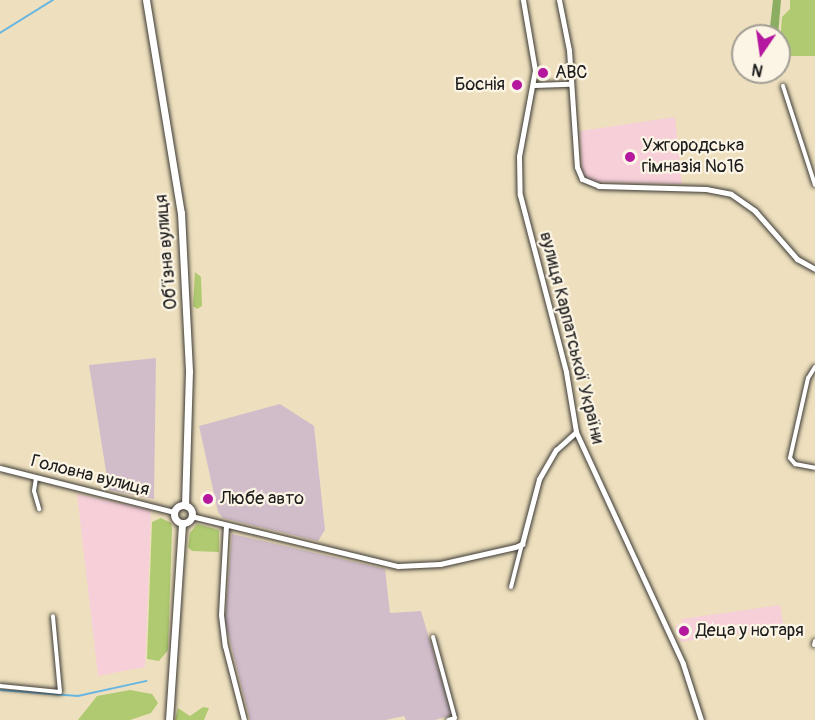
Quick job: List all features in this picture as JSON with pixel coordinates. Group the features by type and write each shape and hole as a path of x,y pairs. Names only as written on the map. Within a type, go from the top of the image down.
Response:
{"highway":[{"name":"Обʼїзна вулиця","path":"146,0 181,213 189,360 185,505"},
{"path":"169,720 182,523 174,512 185,505 191,516 182,523"}],"street":[{"name":"вулиця Карпатської України","path":"523,0 533,43 534,85 519,156 520,195 566,372 576,432 586,458 683,664 701,720"},
{"path":"559,0 569,50 569,84 577,167 586,182 731,194 756,211 797,259 815,269"},
{"path":"534,85 569,84"},
{"path":"783,86 815,185"},
{"path":"815,367 808,378 790,458 795,464 815,468"},
{"path":"511,587 539,479 556,450 576,432"},
{"name":"Головна вулиця","path":"0,468 174,512"},
{"path":"36,478 34,491 39,509"},
{"path":"191,516 411,567 522,544"},
{"path":"226,525 221,615 244,720"},
{"path":"0,686 60,692 53,616"},
{"path":"433,637 455,718 448,720"}],"shaded area":[{"name":"Ужгородська гімназія №16","path":"675,117 682,184 590,182 582,176 580,131"},
{"path":"156,358 154,499 109,490 89,365"},
{"path":"280,404 314,426 325,530 318,541 223,518 218,512 199,426"},
{"path":"77,494 151,510 145,667 98,676"},
{"path":"232,534 385,569 390,613 421,611 452,715 435,720 406,720 404,716 386,720 250,720 225,621"},
{"path":"780,605 784,628 681,642 675,626 682,623 681,619"}],"green space":[{"path":"773,0 781,0 779,24 770,24"},
{"path":"790,0 815,0 815,56 791,56 791,24 781,24 782,17 790,9"},
{"path":"195,272 201,277 202,306 197,309 193,306"},
{"path":"161,518 171,523 172,529 168,650 159,661 147,659 152,522"},
{"path":"197,524 219,530 219,552 192,551 188,547 190,533"},
{"path":"130,690 152,694 158,703 151,713 130,720 78,720 97,696"},
{"path":"203,707 209,708 204,720 175,720 178,708 190,716"}],"waterway":[{"path":"0,33 53,0"},
{"path":"0,690 78,696 146,681"}],"place":[{"name":"ABC","path":"543,73"},
{"name":"Боснія","path":"517,85"},
{"name":"Ужгородська гімназія №16","path":"630,157"},
{"name":"Любе авто","path":"208,499"},
{"name":"Деца у нотаря","path":"684,631"}]}
